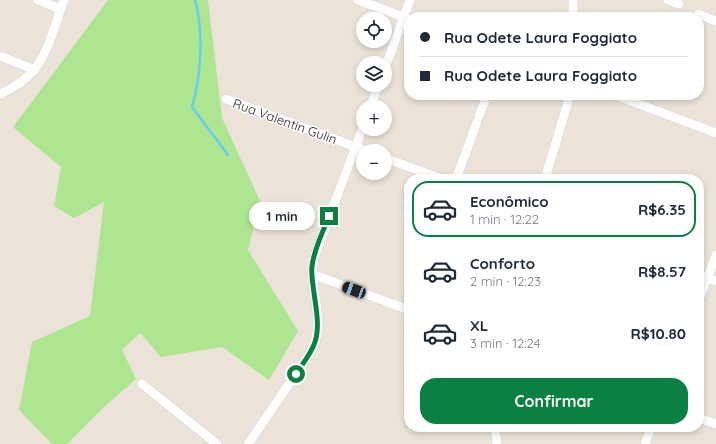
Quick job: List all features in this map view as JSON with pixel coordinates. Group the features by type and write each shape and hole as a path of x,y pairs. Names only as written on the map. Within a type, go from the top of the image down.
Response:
{"street":[{"path":"0,94 19,85 35,70 45,51 62,4 38,0"},
{"path":"358,0 404,17"},
{"path":"407,12 410,0"},
{"path":"573,0 573,12"},
{"path":"668,0 679,4"},
{"path":"704,16 716,21"},
{"path":"390,56 404,23"},
{"path":"0,56 35,70"},
{"name":"Rua Valentin Gulin","path":"226,99 356,147"},
{"path":"458,174 485,100"},
{"path":"546,174 568,100"},
{"path":"627,100 716,133"},
{"path":"248,444 310,353 316,341 317,328 312,274 314,258 356,147"},
{"path":"392,161 428,174"},
{"path":"707,278 716,255"},
{"path":"312,274 404,308"},
{"path":"142,384 217,444"},
{"path":"704,420 716,424"},
{"path":"496,432 497,444"},
{"path":"645,444 649,432"}],"green space":[{"path":"108,0 208,0 222,118 260,201 248,250 298,331 269,380 222,347 161,357 140,333 122,350 136,379 103,408 67,444 52,444 19,410 32,342 90,316 104,202 74,218 54,206 61,167 13,127"}],"waterway":[{"path":"195,0 200,26 200,54 198,82 192,107 228,155"}],"route":[{"path":"296,374 316,341 317,328 312,266 329,216"}]}
